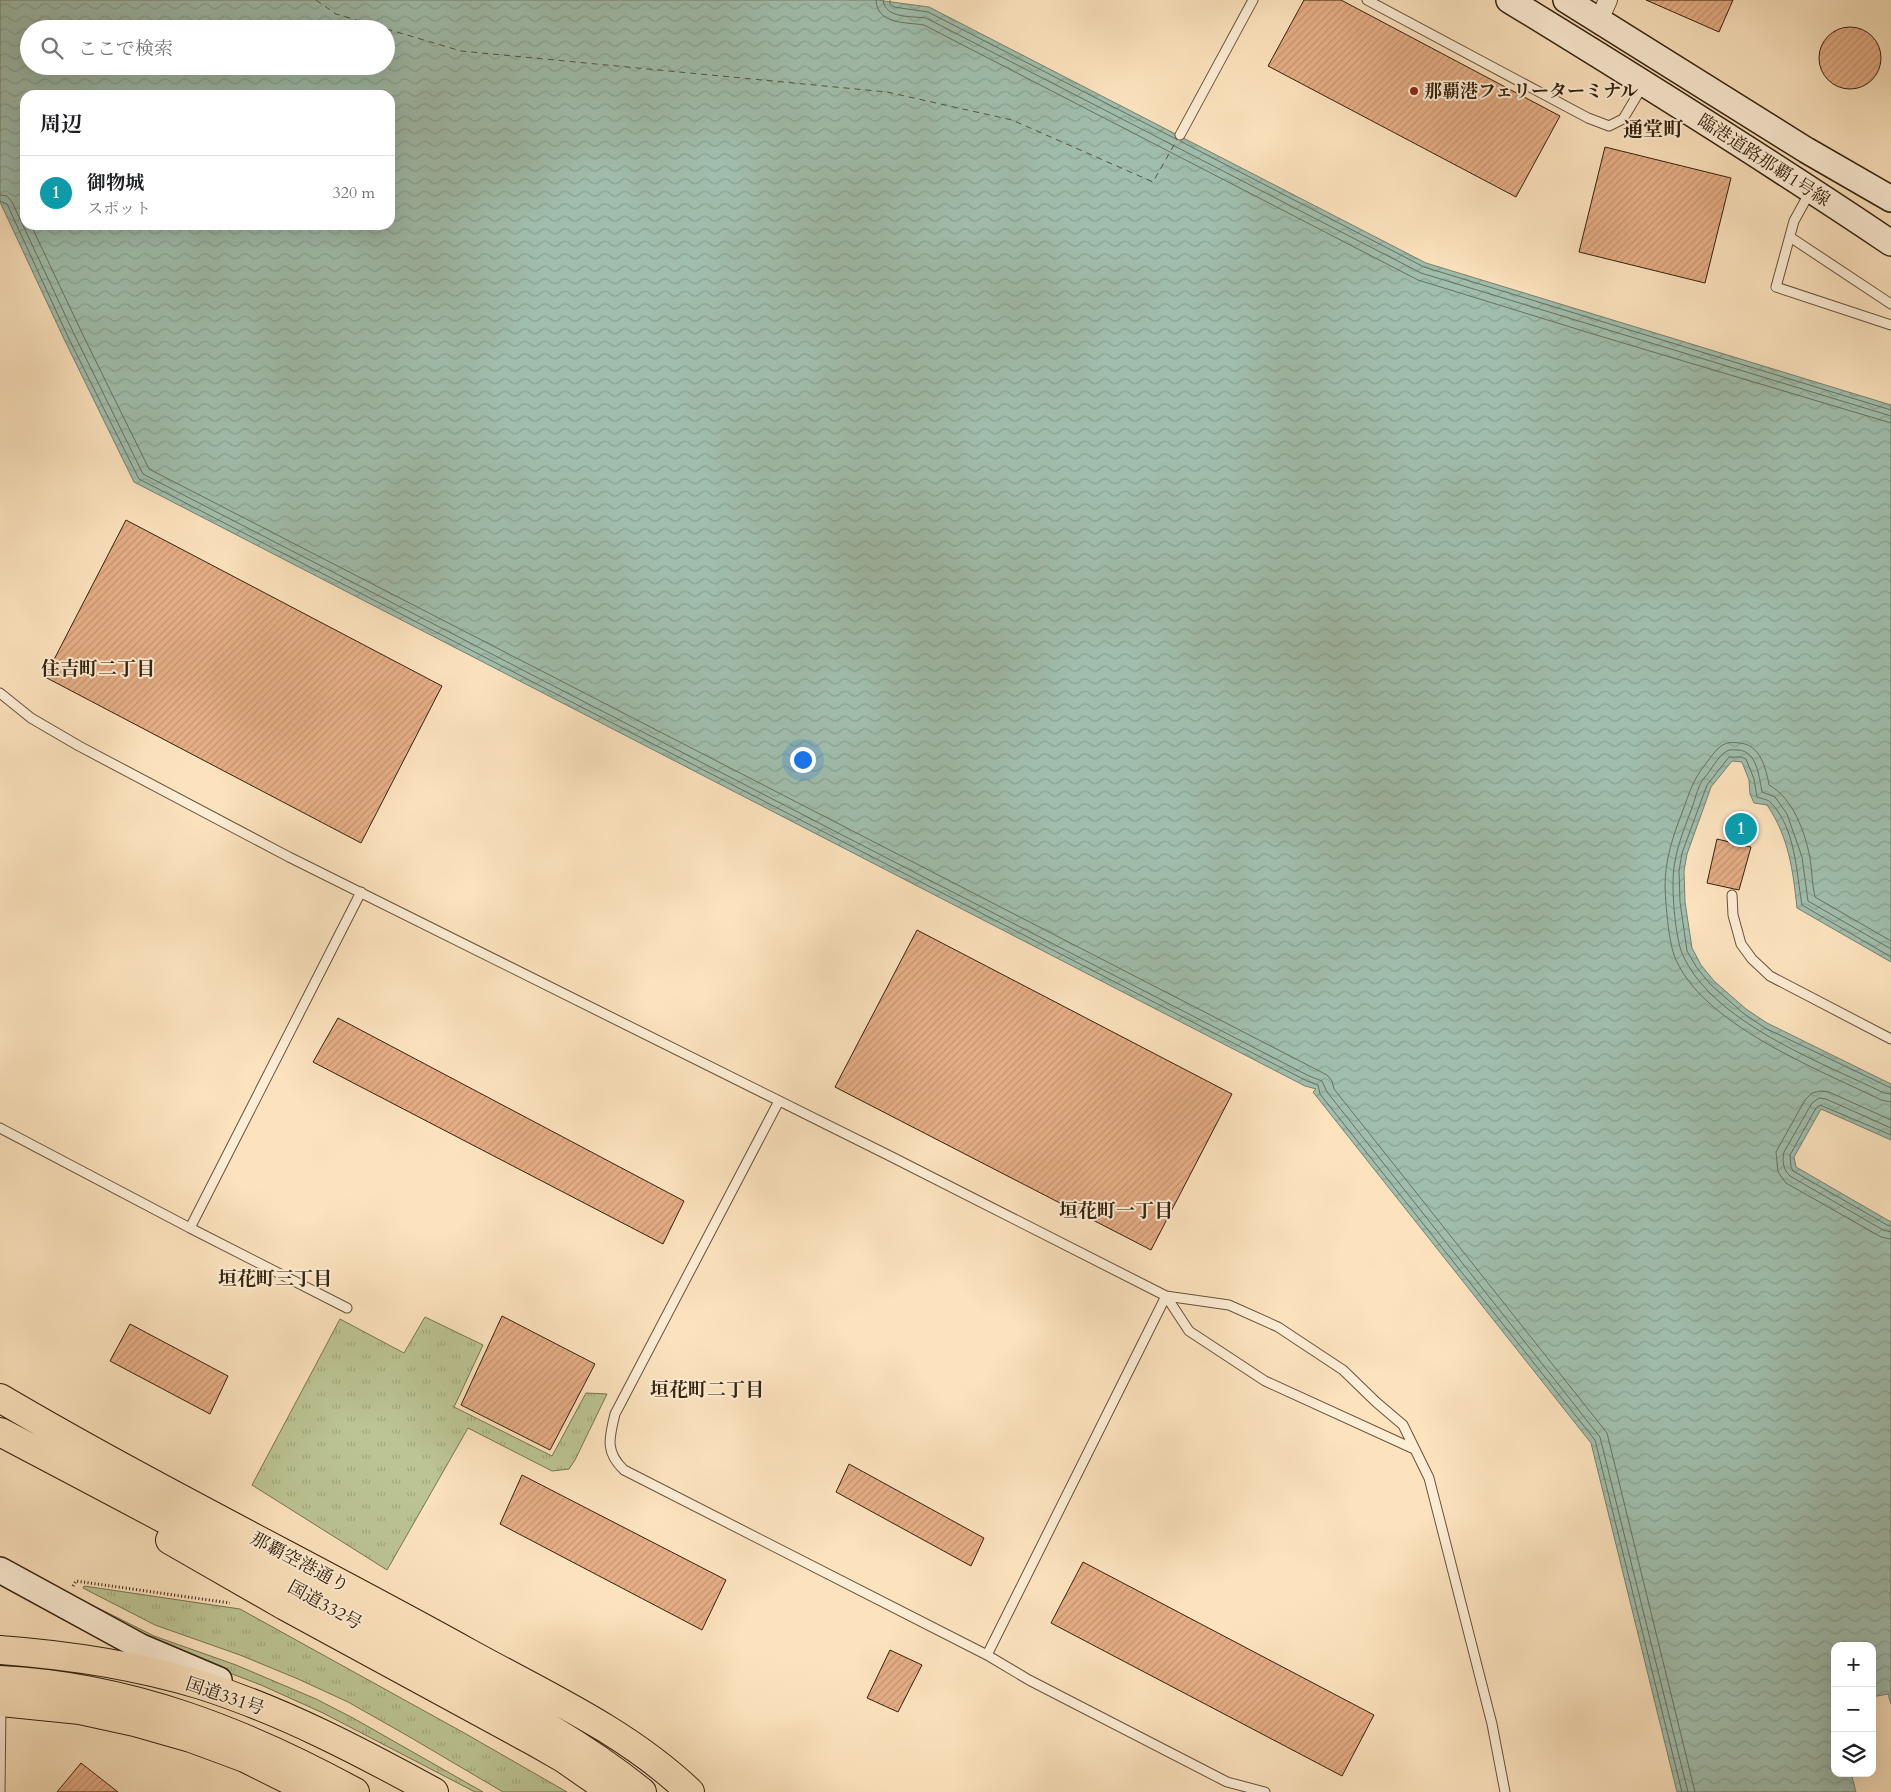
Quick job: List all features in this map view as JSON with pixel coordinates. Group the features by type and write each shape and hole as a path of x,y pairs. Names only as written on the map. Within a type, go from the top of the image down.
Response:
{"highway":[{"name":"那覇空港通り","path":"0,1398 54,1430 399,1614 600,1725"},
{"name":"国道332号","path":"0,1432 211,1542 492,1696 603,1761 642,1792"},
{"name":"国道332号","path":"0,1437 201,1559 535,1742 562,1758 595,1784 612,1792"},
{"name":"国道331号","path":"0,1650 49,1653 106,1662 157,1673 201,1686 296,1722 372,1758 434,1792"},
{"name":"国道331号","path":"0,1695 62,1686 108,1693 159,1707 243,1737 355,1792"},
{"path":"0,1695 135,1722 191,1738 245,1758 313,1792"},
{"path":"600,1725 674,1792"},
{"path":"600,1725 660,1765 690,1792"}],"street":[{"name":"臨港道路那覇1号線","path":"1509,0 1645,83 1891,243"},
{"name":"臨港道路那覇1号線","path":"1566,0 1604,10 1806,150 1891,199"},
{"path":"6,1574 141,1647 220,1680 296,1722"}],"lane":[{"path":"1180,135 1253,0"},
{"path":"1367,0 1588,118 1609,126 1623,119 1645,83"},
{"path":"1811,190 1794,221 1776,287 1891,325"},
{"path":"1790,236 1891,304"},
{"path":"0,693 31,718 80,746 289,857 1166,1296 1229,1305 1278,1327 1343,1370 1376,1402 1403,1424 1429,1478 1492,1724 1505,1792"},
{"path":"190,1228 362,892"},
{"path":"1732,895 1734,922 1742,944 1752,959 1770,976 1891,1039"},
{"path":"779,1101 615,1414 611,1431 610,1451 614,1460 624,1470 987,1655 1029,1680 1226,1782 1265,1792"},
{"path":"0,1128 347,1308"},
{"path":"1166,1296 1189,1331 1264,1381 1414,1449"},
{"path":"987,1655 1166,1296"},
{"path":"0,1695 0,1792"}],"path":[{"path":"72,1588 76,1582 233,1603"}],"green space":[{"path":"425,1317 483,1345 454,1407 552,1456 586,1393 607,1394 569,1469 552,1471 468,1428 387,1570 252,1485 340,1319 404,1353"},
{"path":"84,1586 240,1609 567,1792 503,1792 348,1702 240,1655 155,1625 83,1588"},
{"path":"78,1598 154,1636 236,1665 316,1699 483,1792 475,1792 323,1713 261,1685 185,1656 77,1601"}],"water":[{"path":"0,0 877,0 929,7 1426,263 1891,405 1891,962 1797,908 1792,868 1785,842 1767,805 1754,803 1750,794 1749,780 1742,762 1732,761 1711,787 1687,854 1684,871 1685,902 1692,948 1701,965 1714,981 1746,1009 1767,1023 1891,1084 1891,1140 1821,1109 1794,1157 1796,1167 1891,1222 1891,1704 1888,1694 1876,1696 1876,1642 1831,1642 1831,1777 1852,1777 1856,1792 1677,1792 1591,1443 1313,1092 1316,1089 1305,1086 134,482 0,202"}],"building":[{"name":"那覇港フェリーターミナル","path":"1304,0 1341,0 1560,116 1516,197 1268,66"},
{"path":"1646,0 1733,0 1719,32"},
{"path":"1850,27 1862,29 1872,36 1879,46 1881,58 1879,70 1872,80 1862,87 1850,89 1838,87 1828,80 1821,70 1819,58 1821,46 1828,36 1838,29"},
{"path":"1605,147 1731,178 1705,283 1579,252"},
{"path":"126,520 442,686 361,843 45,677"},
{"path":"1717,839 1751,847 1739,890 1707,883"},
{"path":"917,930 1232,1094 1151,1250 835,1087"},
{"path":"338,1018 684,1201 663,1244 313,1062"},
{"path":"502,1316 595,1364 550,1450 461,1405"},
{"path":"130,1324 228,1376 210,1414 110,1361"},
{"path":"849,1464 984,1538 971,1566 836,1492"},
{"path":"522,1475 726,1580 702,1630 500,1524"},
{"path":"1083,1562 1374,1715 1342,1776 1051,1623"},
{"path":"890,1650 922,1665 898,1712 867,1698"},
{"path":"81,1763 118,1792 57,1792"}],"ferry route":[{"path":"316,0 336,14 356,20"},
{"path":"395,31 461,51 887,92 1012,120 1153,182 1178,138"}],"place":[{"name":"那覇港フェリーターミナル","path":"1414,91"},
{"name":"御物城","path":"1741,829"}],"district":[{"name":"通堂町","path":"1653,129"},
{"name":"住吉町二丁目","path":"98,668"},
{"name":"垣花町一丁目","path":"1116,1210"},
{"name":"垣花町三丁目","path":"275,1278"},
{"name":"垣花町二丁目","path":"707,1389"}]}
